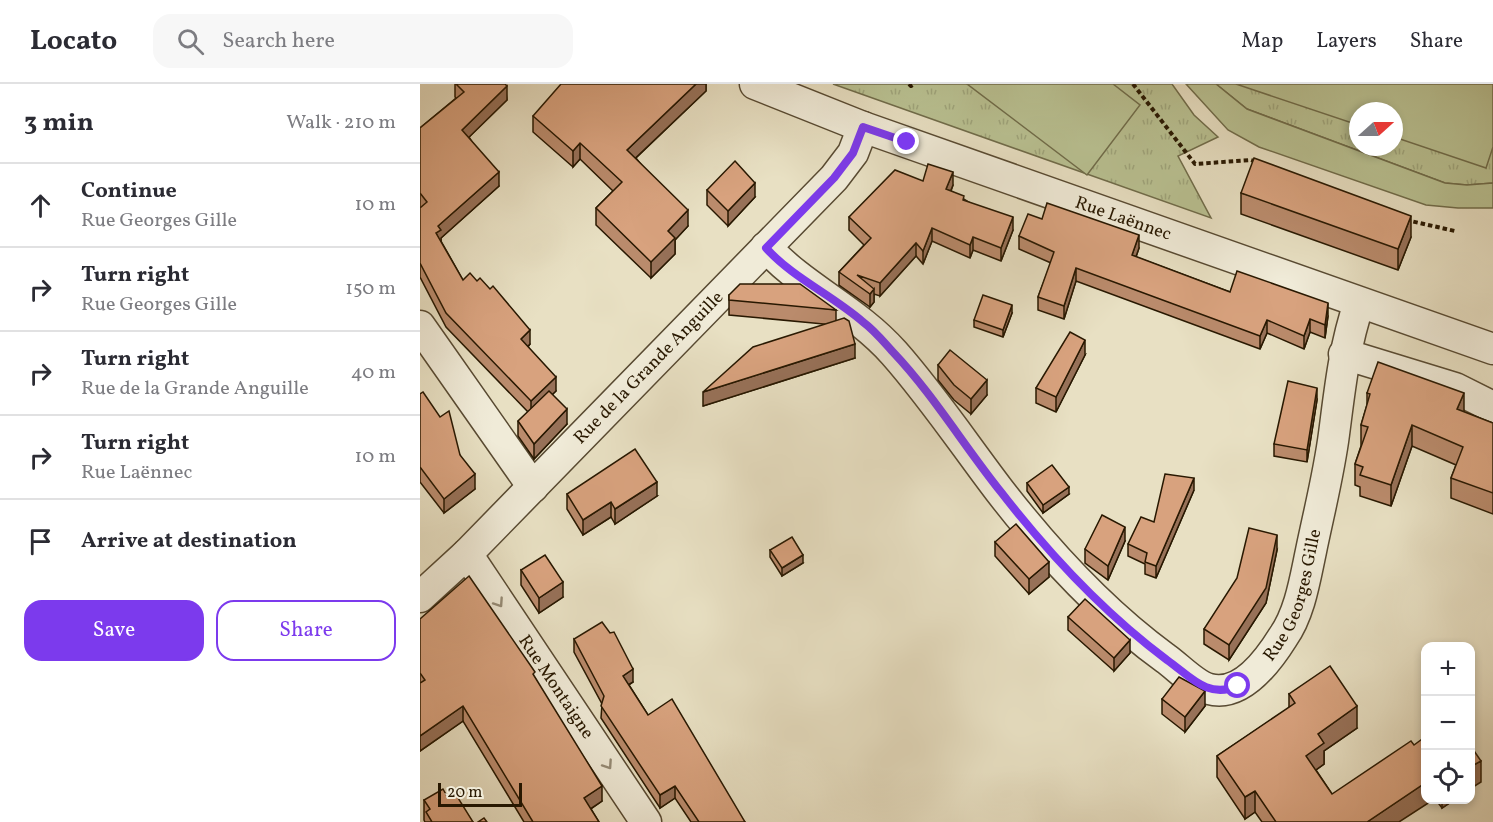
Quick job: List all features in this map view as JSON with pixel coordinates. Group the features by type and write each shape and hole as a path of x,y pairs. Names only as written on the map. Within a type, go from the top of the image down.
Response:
{"street":[{"name":"Rue Laënnec","path":"755,84 863,127 1493,349"},
{"name":"Rue de la Grande Anguille","path":"420,597 467,554 834,178 853,153 863,127"},
{"name":"Rue Georges Gille","path":"766,248 778,261 864,322 894,353 928,394 1000,492 1052,554 1149,646 1207,689 1226,691 1238,686 1260,668 1285,635 1301,593 1334,435 1344,354 1359,303"},
{"path":"420,326 533,487"},
{"path":"1344,354 1455,388 1493,407"},
{"name":"Rue Montaigne","path":"467,554 646,822"}],"path":[{"path":"909,84 911,86 914,84"},
{"path":"1133,84 1195,164 1251,160 1262,164"},
{"path":"1404,219 1455,231"}],"green space":[{"path":"833,84 1172,84 1194,115 1218,137 1178,156 1211,218"},
{"path":"967,84 1113,84 1140,105 1087,175"},
{"path":"1186,84 1216,84 1247,109 1349,147 1349,156 1373,156 1445,183 1467,185 1493,183 1493,208 1426,205 1259,147 1228,130"},
{"path":"1216,84 1493,84 1493,183 1467,185 1445,183 1373,156 1403,156 1403,102 1349,102 1349,147 1247,109"},
{"path":"1236,84 1493,84 1493,147 1486,168 1403,140 1403,102 1349,102 1349,122"}],"building":[{"path":"456,84 505,84 507,86 462,130 499,172 438,226 441,230 436,233 463,280 470,273 477,281 480,278 490,289 493,286 530,330 521,339 556,377 531,401 446,313 420,263 420,208 427,202 420,193 420,128 464,92"},
{"path":"561,84 696,84 627,150 688,210 668,231 675,238 651,262 596,208 622,182 580,143 573,151 533,116"},
{"path":"1254,158 1411,216 1398,249 1241,193"},
{"path":"735,161 755,183 728,211 707,190"},
{"path":"928,164 953,172 946,189 964,196 963,200 1013,217 1001,248 973,237 970,245 932,228 923,251 916,243 880,283 857,275 874,289 870,294 839,272 871,238 849,217 895,170 923,181"},
{"path":"1047,203 1139,235 1132,255 1230,292 1237,271 1328,303 1325,325 1310,319 1304,336 1267,320 1260,336 1076,268 1064,306 1038,297 1054,252 1019,236 1028,214 1042,219"},
{"path":"740,284 800,284 836,310 729,300 729,295"},
{"path":"983,295 1012,305 1003,330 974,320"},
{"path":"844,318 849,321 855,344 703,392 753,347"},
{"path":"1070,332 1085,340 1056,397 1036,388"},
{"path":"950,350 987,380 971,399 954,385 938,365"},
{"path":"1378,362 1464,393 1457,409 1493,423 1493,493 1451,478 1463,447 1412,425 1391,485 1360,475 1363,467 1355,464 1368,427 1361,425 1370,394 1367,393"},
{"path":"1288,381 1317,388 1307,450 1274,444"},
{"path":"549,391 567,409 534,444 518,421"},
{"path":"423,392 440,417 449,411 460,455 475,474 444,499 420,467 420,394"},
{"path":"635,449 657,482 615,509 611,502 583,520 567,494"},
{"path":"1052,465 1069,487 1043,505 1027,483"},
{"path":"1165,474 1194,478 1156,566 1145,562 1147,553 1128,544 1141,517 1154,522"},
{"path":"1102,515 1125,527 1108,566 1085,549"},
{"path":"1016,524 1049,562 1029,579 995,542"},
{"path":"1249,528 1277,535 1266,588 1229,645 1204,629 1237,578"},
{"path":"792,537 803,555 782,568 770,550"},
{"path":"545,555 563,582 539,598 521,570"},
{"path":"469,576 535,672 533,674 602,786 584,798 599,822 533,822 463,706 420,736 420,683 425,680 420,673 420,619"},
{"path":"1085,599 1130,640 1114,658 1068,617"},
{"path":"602,622 610,633 614,632 633,669 623,676 648,715 672,699 745,822 699,822 675,786 660,795 601,706 604,696 574,639"},
{"path":"1330,666 1357,706 1318,734 1324,743 1306,756 1332,794 1411,741 1414,745 1421,740 1421,786 1367,822 1276,822 1255,791 1245,797 1217,756 1295,703 1289,694"},
{"path":"1179,677 1205,691 1185,717 1162,699"},
{"path":"1475,752 1481,761 1475,764"},
{"path":"443,789 448,798 455,793 473,822 432,822 426,812 430,809 424,800"}],"route":[{"path":"907,142 863,127 853,153 834,178 766,248 778,261 864,322 894,353 928,394 1000,492 1052,554 1103,606 1149,646 1207,689 1226,691 1238,686"}]}
